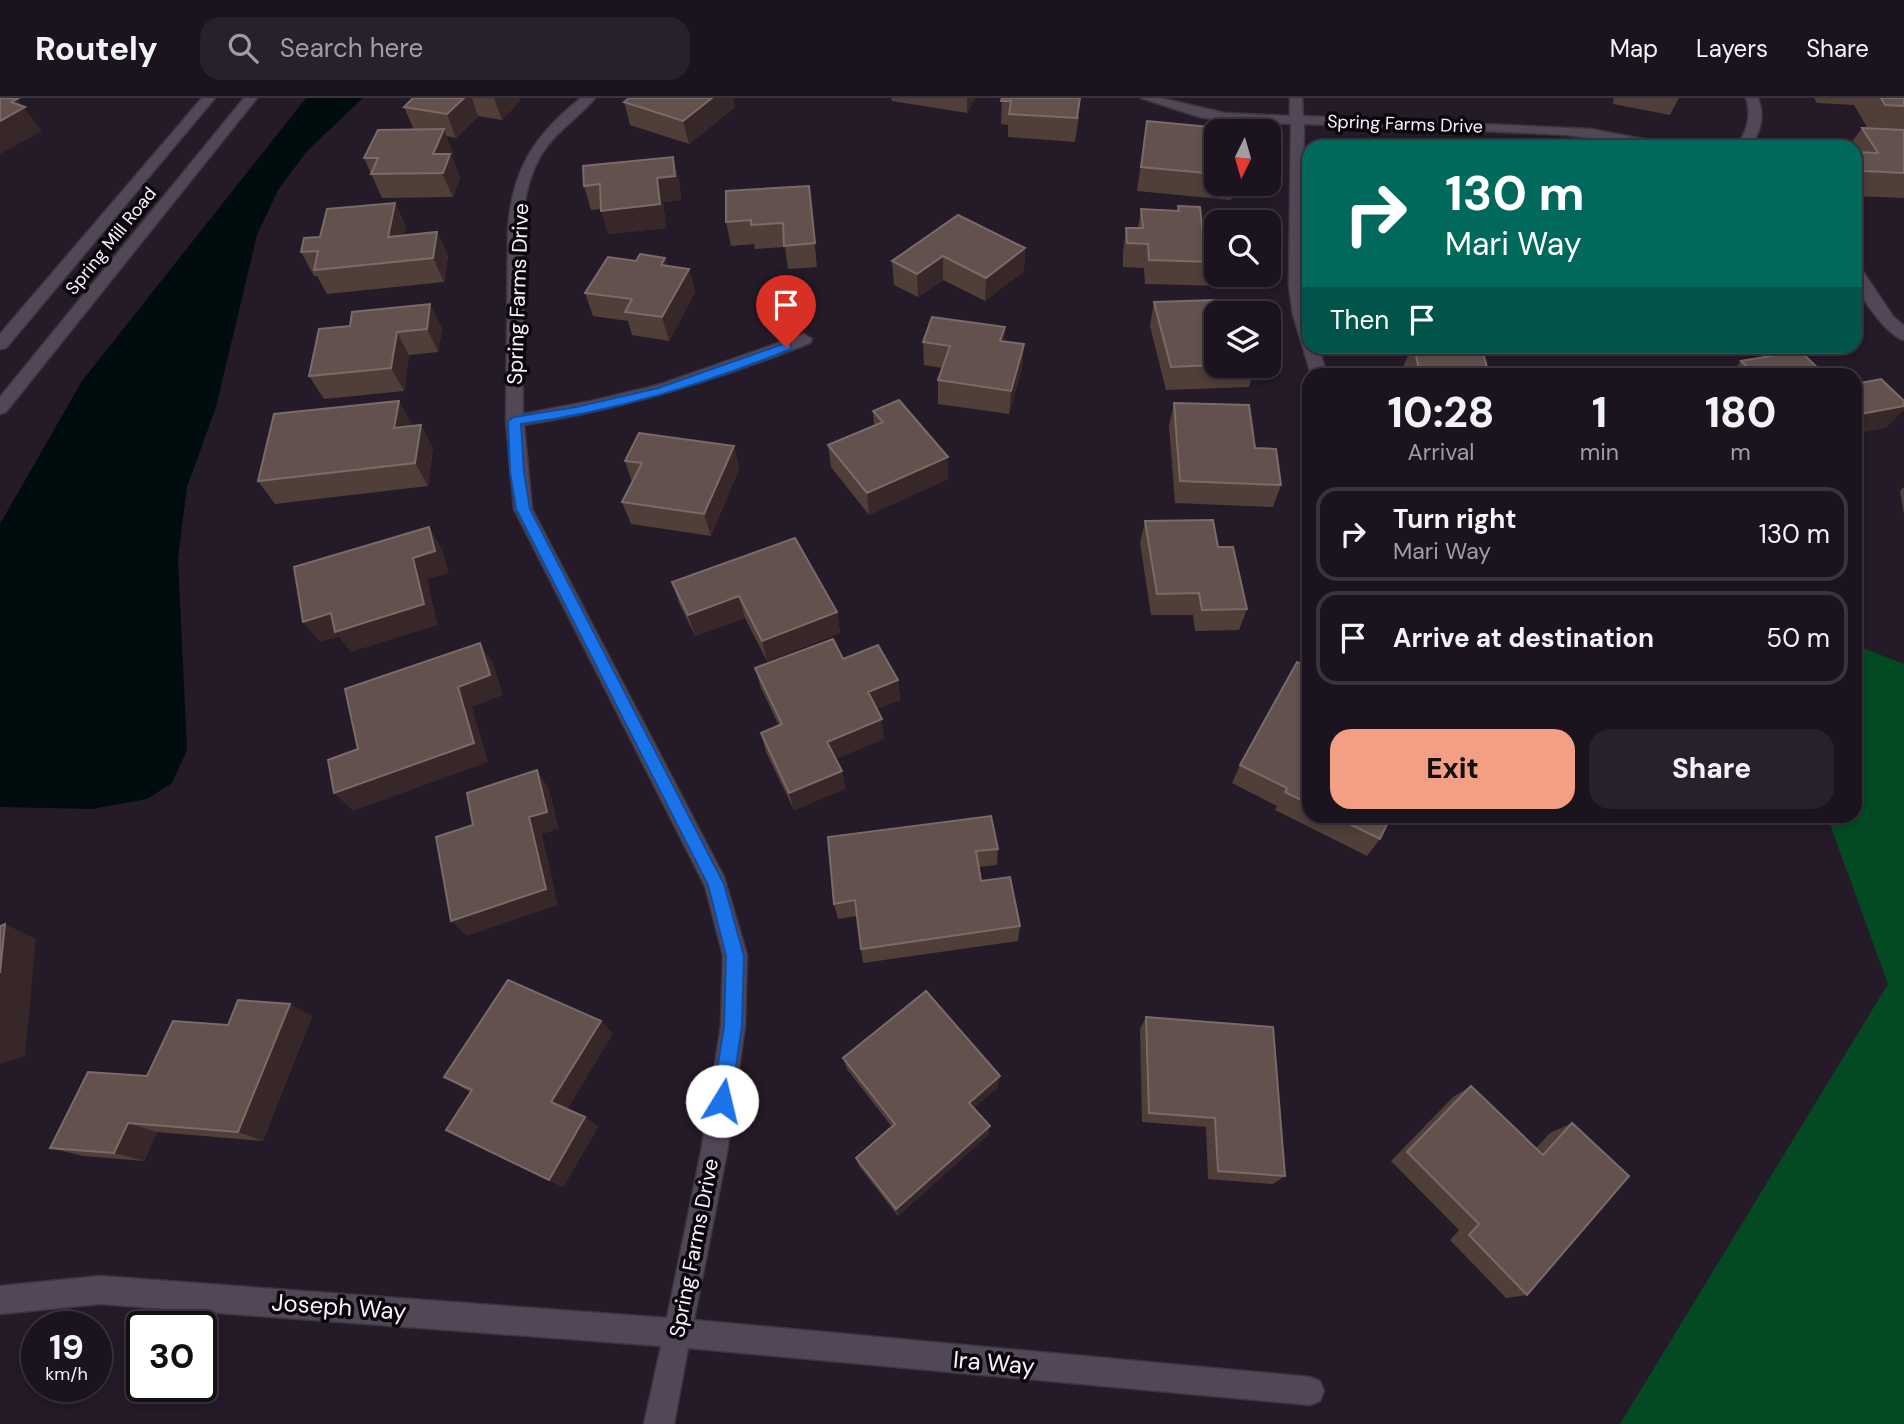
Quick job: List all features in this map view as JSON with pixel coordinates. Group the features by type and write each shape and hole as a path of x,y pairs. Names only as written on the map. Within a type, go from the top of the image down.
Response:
{"street":[{"name":"Spring Mill Road","path":"0,344 209,98"},
{"name":"Spring Mill Road","path":"0,408 251,98"},
{"name":"Spring Farms Drive","path":"589,98 559,123 538,149 526,170 517,214 514,421 517,472 523,509 716,884 735,956 733,1026 714,1152 659,1424"},
{"name":"Spring Farms Drive","path":"1147,98 1199,113 1297,120 1544,130 1591,133 1628,140"},
{"path":"1296,98 1296,273 1302,325"},
{"path":"1748,140 1757,119 1752,98"},
{"path":"1862,281 1887,320 1904,335"},
{"path":"514,421 576,412 660,392 716,374 804,339"},
{"name":"Joseph Way","path":"0,1300 100,1290 678,1332"},
{"name":"Ira Way","path":"678,1332 1310,1391"}],"green space":[{"path":"1862,648 1904,664 1904,1424 1620,1424 1888,984 1830,823 1862,823"}],"shaded area":[{"path":"306,98 363,98 307,151 278,190 257,235 216,407 187,487 178,559 187,750 172,783 147,799 92,809 0,807 0,524 82,381"}],"building":[{"path":"0,98 17,99 11,102 25,107 0,121"},
{"path":"413,98 464,98 447,114 404,107"},
{"path":"629,98 712,98 683,121 624,102"},
{"path":"1002,98 1080,98 1077,118 1009,114 1011,101 1001,101"},
{"path":"1881,98 1904,98 1904,106 1885,105"},
{"path":"1147,121 1204,127 1204,173 1141,167"},
{"path":"1862,128 1904,130 1904,173 1864,171 1862,152 1878,153"},
{"path":"444,129 433,154 450,154 443,173 371,174 378,158 364,158 378,130"},
{"path":"673,157 675,176 657,178 660,204 601,211 600,184 584,186 583,166"},
{"path":"809,186 815,243 784,246 783,223 751,225 751,220 726,222 726,191"},
{"path":"395,203 388,237 437,232 433,258 314,270 318,251 301,252 304,238 320,237 327,209"},
{"path":"1178,206 1200,207 1204,262 1149,260 1148,244 1127,243 1126,228 1143,228 1141,209 1179,211"},
{"path":"958,215 1025,248 986,278 943,256 917,274 892,261"},
{"path":"640,254 665,258 661,265 689,269 662,317 625,312 632,299 585,293 608,257 636,261"},
{"path":"1214,300 1204,301 1204,366 1171,367 1154,302"},
{"path":"430,304 427,329 397,332 391,368 309,376 319,329 350,326 352,312"},
{"path":"932,317 1005,327 1000,341 1024,344 1011,391 938,380 950,346 923,342"},
{"path":"1416,354 1483,354 1487,368 1419,368"},
{"path":"1782,354 1803,354 1818,368 1748,368 1741,361"},
{"path":"1881,379 1904,401 1904,406 1862,414 1862,383"},
{"path":"899,400 948,457 867,493 828,445 883,422 873,411"},
{"path":"399,401 394,428 421,425 415,463 258,481 274,414"},
{"path":"1174,403 1249,405 1255,448 1276,449 1281,485 1180,481"},
{"path":"639,433 734,446 704,514 622,502 642,463 625,461"},
{"path":"1213,520 1218,547 1233,547 1247,609 1202,610 1199,593 1157,594 1145,521"},
{"path":"429,527 435,551 413,558 424,604 335,632 331,613 303,622 294,567"},
{"path":"795,538 837,612 762,641 739,596 688,615 672,582"},
{"path":"833,639 843,659 878,645 898,680 868,692 882,719 827,742 842,771 789,793 761,733 782,724 755,668"},
{"path":"480,643 490,675 458,687 474,743 334,793 328,760 358,749 345,689"},
{"path":"1297,662 1302,664 1302,800 1285,792 1287,788 1240,765"},
{"path":"537,770 547,812 529,817 546,889 451,921 436,837 473,825 467,793"},
{"path":"991,816 998,849 976,851 981,881 1010,877 1020,926 861,949 855,900 834,904 828,837"},
{"path":"1347,823 1388,823 1380,839"},
{"path":"5,924 0,973 0,926"},
{"path":"508,980 601,1021 551,1102 585,1117 549,1180 446,1130 472,1090 444,1077"},
{"path":"926,991 1000,1076 969,1103 990,1126 896,1209 856,1158 895,1124 843,1058"},
{"path":"238,1000 290,1004 238,1132 128,1123 114,1153 50,1148 88,1072 147,1076 173,1021 228,1025"},
{"path":"1146,1017 1273,1027 1285,1176 1218,1171 1215,1118 1149,1113"},
{"path":"1471,1086 1543,1155 1572,1123 1629,1176 1527,1295 1469,1235 1479,1224 1407,1152"}],"route":[{"path":"722,1101 733,1026 735,956 716,884 523,509 517,472 514,421 576,412 660,392 704,379 786,347"}]}
